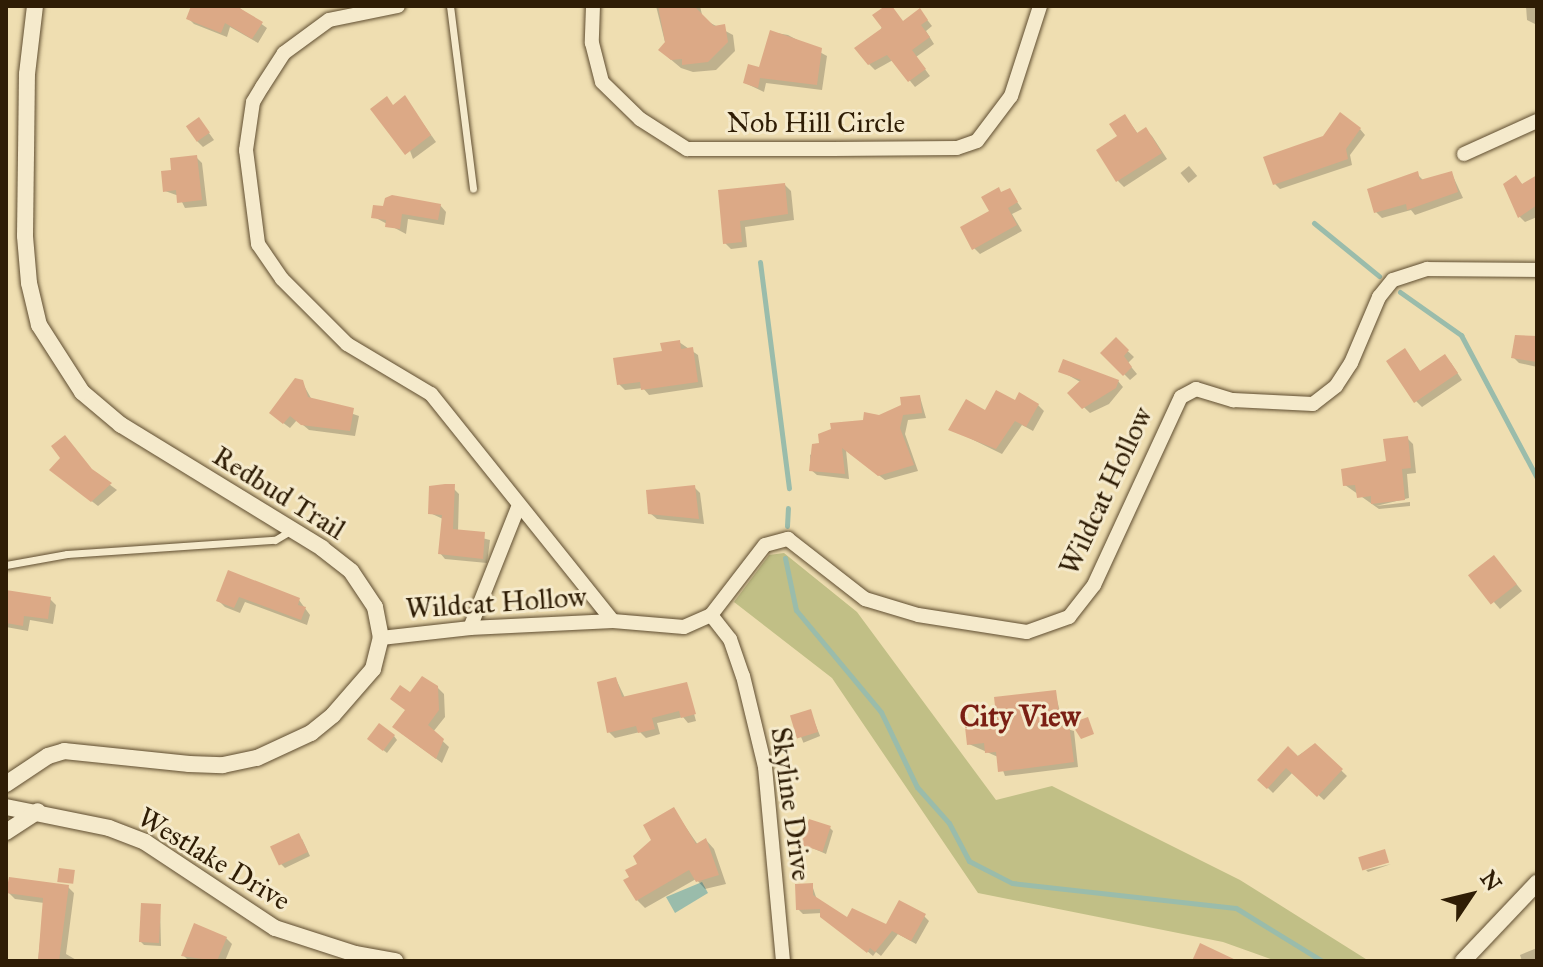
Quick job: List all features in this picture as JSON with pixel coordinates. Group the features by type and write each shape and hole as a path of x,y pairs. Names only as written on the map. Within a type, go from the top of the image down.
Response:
{"street":[{"name":"Redbud Trail","path":"35,6 27,74 25,236 29,283 39,325 82,392 121,425 292,529 351,571 375,607 381,638"},
{"path":"398,6 329,20 284,53 253,102 246,150 258,244 282,279 347,344 431,394 613,621"},
{"name":"Nob Hill Circle","path":"593,6 592,43 602,82 640,119 687,149 957,148 977,141 1011,96 1040,6"},
{"path":"1464,154 1537,121"},
{"name":"Wildcat Hollow","path":"381,638 470,628 613,621 684,627 711,615 765,545 788,539 865,599 918,615 1027,632 1069,617 1094,585 1181,397 1196,389 1233,400 1313,404 1336,386 1351,363 1379,297 1393,280 1427,269 1537,270"},
{"path":"470,628 519,505"},
{"name":"Skyline Drive","path":"711,615 730,639 743,676 765,767 783,961"},
{"path":"6,784 48,756 64,751 211,765 257,758 288,745 333,715 373,669 381,638"},
{"name":"Westlake Drive","path":"6,807 38,811 145,842 275,928 355,954 395,961"},
{"path":"6,832 38,811"},
{"path":"1463,961 1537,883"}],"lane":[{"path":"450,6 473,189"},
{"path":"6,565 67,554 275,540 292,529"}],"shaded area":[{"path":"784,553 857,612 996,800 1052,786 1240,880 1369,961 1276,961 1223,942 978,893 832,678 734,602 769,555"},
{"path":"702,882 708,893 675,913 666,897"}],"building":[{"path":"191,6 236,6 263,22 252,39 225,23 221,33 186,19"},
{"path":"658,6 694,6 714,26 725,24 728,42 708,62 682,65 682,59 671,60 658,50 665,42"},
{"path":"885,6 892,6 903,21 920,8 928,20 921,25 930,37 912,50 926,69 908,82 887,55 868,65 854,48 882,28 872,15"},
{"path":"770,30 822,48 817,85 760,78 758,88 743,83 748,64 759,67"},
{"path":"405,95 431,135 405,155 370,109 387,96 393,105"},
{"path":"1340,112 1361,128 1346,149 1348,159 1273,185 1263,157 1323,136"},
{"path":"1125,114 1137,133 1146,127 1162,153 1116,182 1096,150 1117,136 1109,124"},
{"path":"199,117 210,133 197,142 186,126"},
{"path":"197,155 202,200 177,203 176,190 163,192 161,171 171,170 170,158"},
{"path":"1418,171 1420,180 1452,171 1458,192 1407,210 1406,204 1374,213 1367,189"},
{"path":"1516,175 1522,184 1537,175 1537,205 1518,218 1503,184"},
{"path":"785,183 788,214 740,221 742,242 723,244 718,190"},
{"path":"999,187 1001,192 1010,188 1018,202 1008,208 1017,225 972,250 960,227 989,211 981,197"},
{"path":"392,195 441,204 438,220 402,214 400,229 385,227 386,220 371,218 373,205 383,206 385,198"},
{"path":"1515,335 1537,336 1537,362 1511,358"},
{"path":"1116,337 1129,350 1124,356 1132,367 1123,376 1100,353"},
{"path":"680,340 681,349 693,347 698,382 641,390 640,382 617,385 613,358 662,351 660,343"},
{"path":"1405,348 1420,371 1445,354 1458,373 1414,403 1386,361"},
{"path":"1063,359 1119,380 1116,388 1082,409 1067,393 1081,380 1058,372"},
{"path":"295,378 303,380 308,397 354,408 350,431 301,425 290,416 283,424 269,413"},
{"path":"996,390 1015,400 1019,392 1039,404 1026,427 1015,421 996,449 948,430 966,399 985,410"},
{"path":"920,395 922,413 903,415 900,428 914,465 878,476 842,448 845,474 809,471 812,444 819,443 818,434 831,429 830,423 863,420 864,412 879,415 901,405 900,397"},
{"path":"65,435 92,469 112,483 91,502 49,470 60,458 51,446"},
{"path":"1408,436 1411,468 1402,469 1405,500 1371,504 1371,496 1357,498 1355,485 1343,486 1341,469 1386,461 1383,439"},
{"path":"455,484 453,529 485,532 483,559 438,554 442,515 428,514 429,486"},
{"path":"695,485 699,519 648,514 646,490"},
{"path":"1494,555 1517,584 1491,604 1468,575"},
{"path":"228,570 300,598 298,605 306,607 301,620 239,597 234,608 216,601"},
{"path":"6,590 51,597 48,619 24,616 23,626 6,623"},
{"path":"422,676 438,686 439,710 428,725 444,739 436,759 392,727 405,710 390,699 400,685 410,692"},
{"path":"616,677 622,697 687,682 696,714 681,718 679,711 652,718 655,729 638,733 636,726 607,733 597,682"},
{"path":"1056,690 1061,727 1069,724 1074,762 998,772 996,752 985,753 984,743 967,745 965,727 997,724 994,697"},
{"path":"811,709 818,732 797,738 790,715"},
{"path":"1088,717 1094,734 1081,739 1071,723"},
{"path":"379,723 395,735 383,751 367,739"},
{"path":"1315,743 1343,769 1317,797 1286,768 1267,789 1257,780 1288,746 1298,756"},
{"path":"674,807 696,844 706,838 719,875 696,882 689,870 636,901 623,880 629,877 625,870 637,864 633,856 651,840 643,825"},
{"path":"809,819 831,826 823,852 801,845"},
{"path":"299,833 308,852 279,866 270,847"},
{"path":"1385,849 1389,862 1362,871 1358,857"},
{"path":"59,868 75,870 73,884 57,882"},
{"path":"9,877 69,885 59,961 38,961 43,898 6,893"},
{"path":"813,883 813,895 847,917 852,908 886,924 899,900 926,914 911,941 892,931 875,952 870,948 867,953 820,917 820,909 796,910 795,884"},
{"path":"141,903 161,904 159,943 139,942"},
{"path":"194,923 227,937 217,961 181,956"},
{"path":"1200,943 1238,961 1192,961"}],"waterway":[{"path":"1314,223 1379,276"},
{"path":"760,262 789,488"},
{"path":"1400,292 1461,335 1537,478"},
{"path":"787,526 788,508"},
{"path":"785,558 796,610 881,712 917,787 949,823 969,861 1012,883 1236,908 1322,961"}],"district":[{"name":"City View","path":"1020,716"}]}
